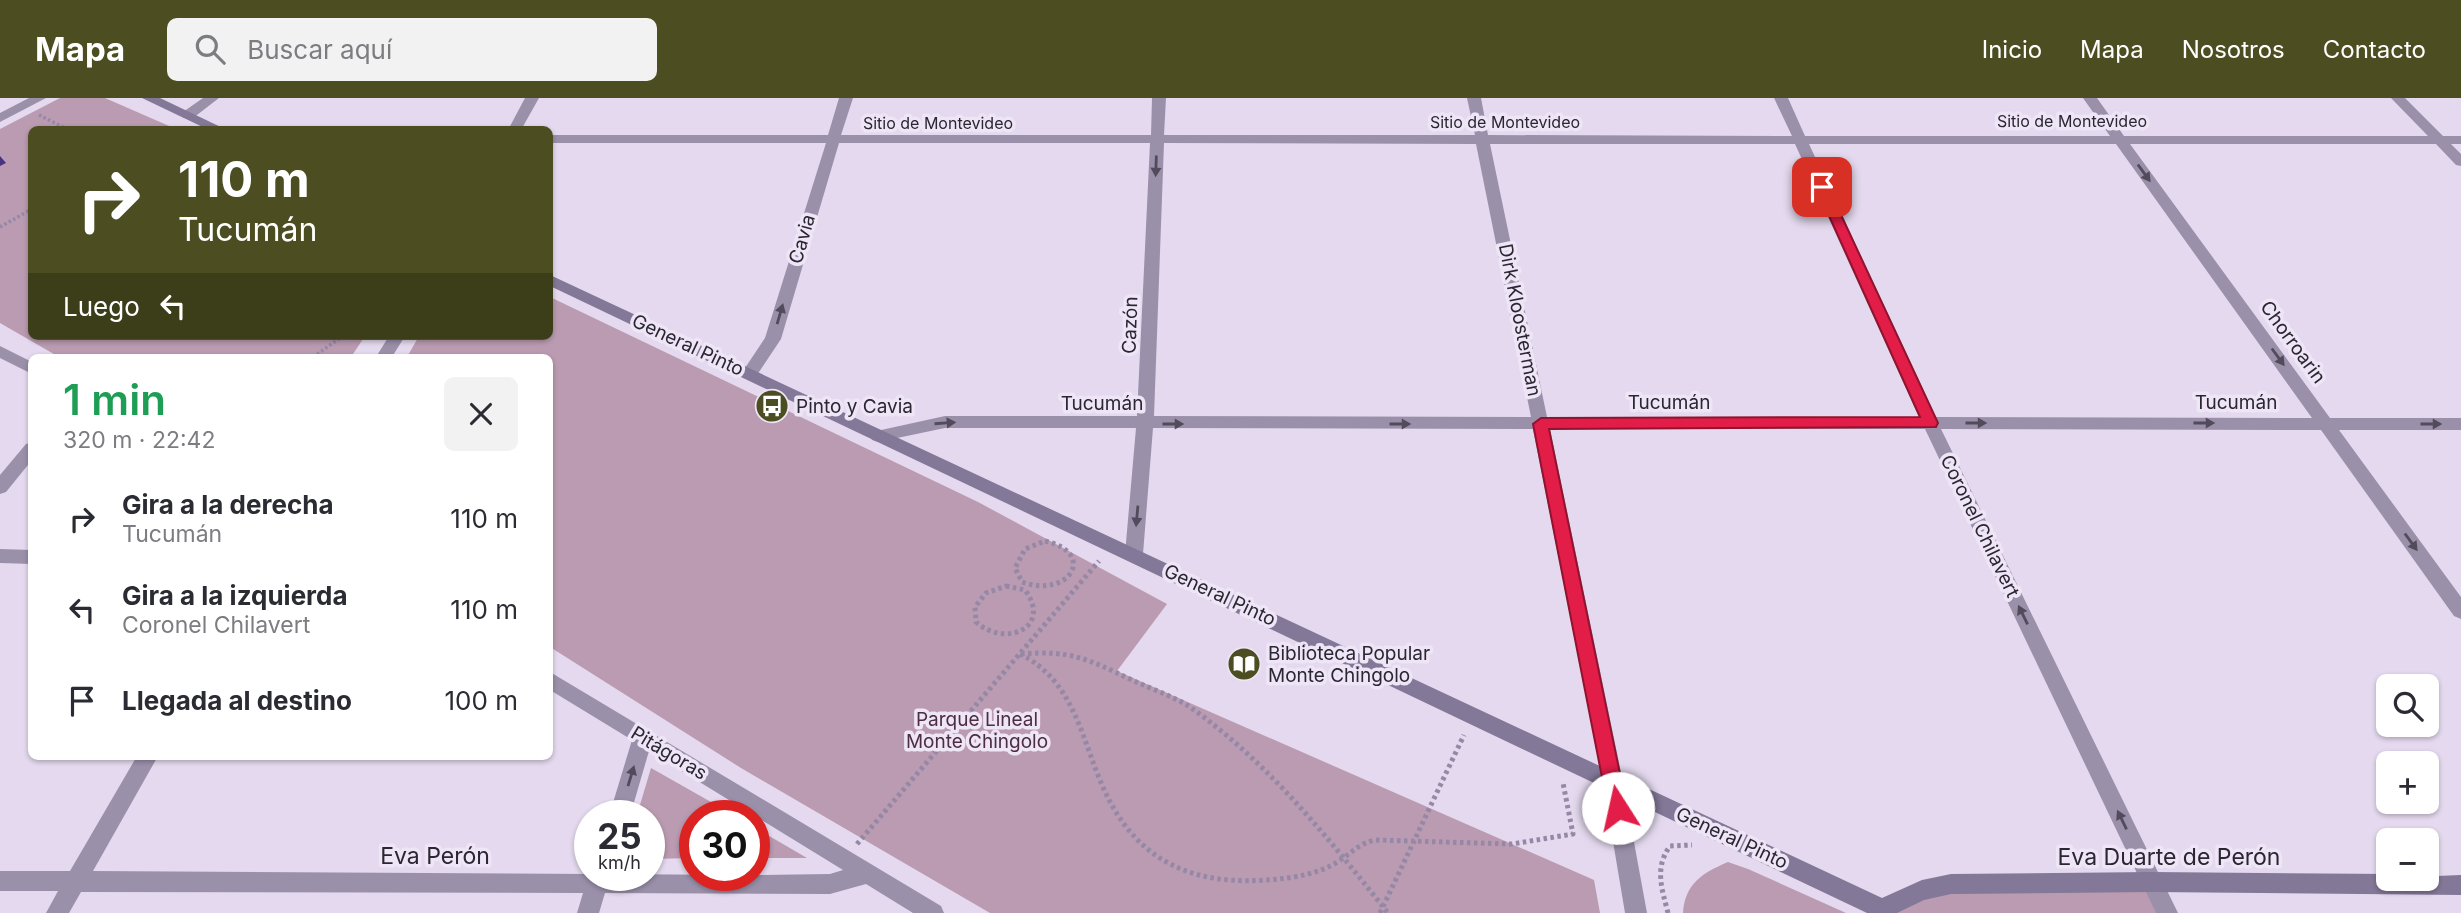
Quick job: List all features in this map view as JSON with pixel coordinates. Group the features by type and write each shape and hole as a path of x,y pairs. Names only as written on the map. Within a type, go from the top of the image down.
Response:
{"main road":[{"path":"149,98 212,126"},
{"name":"General Pinto","path":"553,281 1886,911"},
{"name":"Eva Duarte de Perón","path":"1886,911 1922,890 1951,884 2152,882 2461,885"}],"street":[{"path":"0,118 39,98"},
{"path":"188,115 212,98"},
{"path":"516,126 532,98"},
{"name":"Cavia","path":"749,374 773,339 846,98"},
{"name":"Cazón","path":"1133,554 1145,424 1159,98"},
{"name":"Dirk Kloosterman","path":"1474,98 1613,782 1636,913"},
{"name":"Coronel Chilavert","path":"1781,98 1930,423 2167,913"},
{"name":"Chorroarin","path":"2090,98 2461,611"},
{"path":"2398,98 2461,162"},
{"name":"Sitio de Montevideo","path":"553,139 2461,140"},
{"path":"0,351 28,367"},
{"name":"Tucumán","path":"878,436 945,422 2461,424"},
{"path":"0,487 28,453"},
{"path":"0,556 28,557"},
{"name":"Pitágoras","path":"553,682 933,913"},
{"path":"624,800 643,737"},
{"path":"57,913 146,760"},
{"name":"Eva Perón","path":"665,880 830,884 868,873"},
{"name":"Eva Perón","path":"0,881 574,879"},
{"path":"588,913 595,891"}],"path":[{"path":"31,111 61,126"},
{"path":"0,227 28,211"},
{"path":"317,354 337,340"},
{"path":"1027,588 1015,568 1020,554 1026,548 1035,543 1054,542 1070,551 1075,566 1065,580 1047,588 1027,588 1016,587 995,588 979,599 974,615 981,629 997,636 1017,633 1031,621 1035,604 1027,588"},
{"path":"845,859 1113,544"},
{"path":"1031,621 1043,627"},
{"path":"1020,654 1045,652 1079,655 1188,706 1271,775 1344,858 1382,910 1388,913"},
{"path":"1020,654 1038,662 1068,698 1083,725 1102,784 1134,840 1174,869 1204,878 1265,879 1318,871 1344,858 1360,842 1375,840 1512,844 1573,834 1557,755"},
{"path":"1382,910 1474,715"},
{"path":"1668,913 1658,865 1660,856 1670,846 1691,845 1703,850"}],"green space":[{"path":"60,98 105,98 169,126 28,126 28,339 0,323 0,129"},
{"name":"Parque Lineal Monte Chingolo","path":"553,298 978,502 1167,604 1117,671 1594,880 1600,913 990,913 741,768 553,649 553,354 409,354 417,340 553,340"},
{"path":"30,340 362,340 353,354 54,354"},
{"path":"651,768 708,800 679,800 679,858 665,859 665,800 641,800"},
{"path":"770,836 807,858 770,858"},
{"path":"1728,862 1846,913 1683,913 1687,894 1696,881"},
{"path":"2152,882 2167,913 1890,913 1922,890"}],"place":[{"name":"Pinto y Cavia","path":"772,406"},
{"name":"Biblioteca Popular Monte Chingolo","path":"1244,664"}],"route":[{"path":"1618,808 1541,424 1930,423 1822,187"}]}
